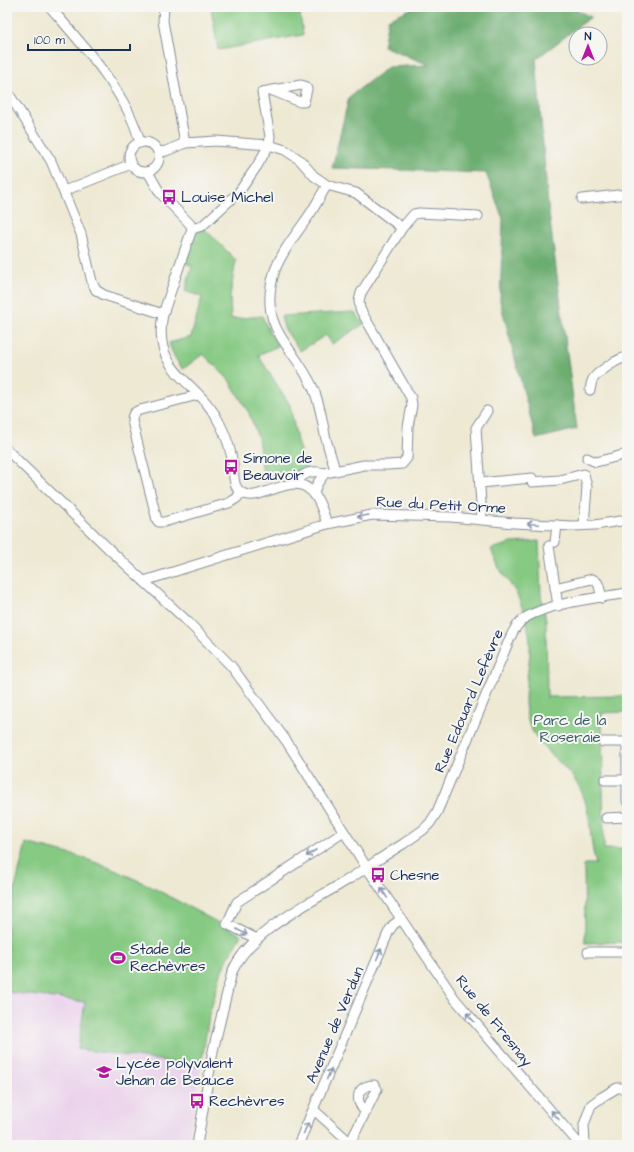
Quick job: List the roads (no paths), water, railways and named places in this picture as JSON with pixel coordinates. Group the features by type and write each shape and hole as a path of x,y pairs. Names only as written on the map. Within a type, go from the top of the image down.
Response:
{"street":[{"path":"50,7 74,34 118,92 137,132 140,143"},
{"path":"164,7 163,21 184,143"},
{"path":"192,229 202,226 239,192 269,145 270,136 262,92 271,90"},
{"path":"7,91 51,161 81,234 92,282 96,290 104,295 164,314"},
{"path":"158,152 166,151 184,143 216,141 269,145 285,150 300,160 314,176 326,185 356,193 402,228"},
{"path":"144,142 153,145 158,152 159,157 156,167 148,172 138,171 131,164 129,159 132,149 144,142"},
{"path":"64,191 131,164"},
{"path":"148,172 160,193 190,224 192,229 164,314 161,328 161,339 166,358 177,374 214,413 225,435 231,453 236,487 241,492 256,496 290,485 296,484 306,487 314,494 322,508 327,524"},
{"path":"326,185 310,214 280,258 275,271 270,296 272,319 276,330 300,365 314,389 335,470"},
{"path":"582,200 627,194"},
{"path":"296,484 301,477 308,472 325,473 364,465 402,464 407,458 411,398 360,309 359,301 361,293 402,228 414,214 478,216"},
{"path":"590,390 592,379 608,366 624,357 627,357"},
{"path":"198,395 140,410 134,412 132,416 157,520 164,522 229,503 237,498 241,492"},
{"path":"482,519 476,428 486,411"},
{"name":"Rue de Fresnay","path":"7,450 186,620 232,667 287,742 367,868 455,999 580,1145"},
{"path":"587,458 596,462 627,454"},
{"path":"314,494 317,484 325,473"},
{"path":"480,483 532,478 532,482 560,480 584,474 587,487 584,525"},
{"name":"Rue du Petit Orme","path":"144,581 327,524 372,515 407,515 482,519 556,525 595,525 627,520"},
{"path":"556,525 552,544 555,588 558,606"},
{"path":"555,588 592,579 596,580 599,584 602,598"},
{"name":"Rue Edouard Lefèvre","path":"197,1145 213,1051 232,972 238,960 257,939 287,917 416,836 430,823 437,812 517,625 527,617 542,610 627,593"},
{"path":"603,742 627,742"},
{"path":"627,746 627,801"},
{"path":"605,780 627,780"},
{"path":"606,818 627,817"},
{"path":"257,939 227,924 237,902 344,832"},
{"name":"Avenue de Verdun","path":"298,1145 389,931 393,925 401,919"},
{"path":"588,952 627,952"},
{"path":"585,1145 584,1125 591,1105 617,1088 627,1088"},
{"path":"314,1110 349,1141"},
{"path":"340,1145 349,1141 366,1112"},
{"path":"569,1131 576,1130 584,1125"}],"place":[{"name":"Louise Michel","path":"169,197"},
{"name":"Simone de Beauvoir","path":"231,467"},
{"name":"Chesne","path":"378,875"},
{"name":"Stade de Rechèvres","path":"118,958"},
{"name":"Lycée polyvalent Jehan de Beauce","path":"104,1072"},
{"name":"Rechèvres","path":"197,1101"}],"park label":[{"name":"Parc de la Roseraie","path":"570,728"}]}
